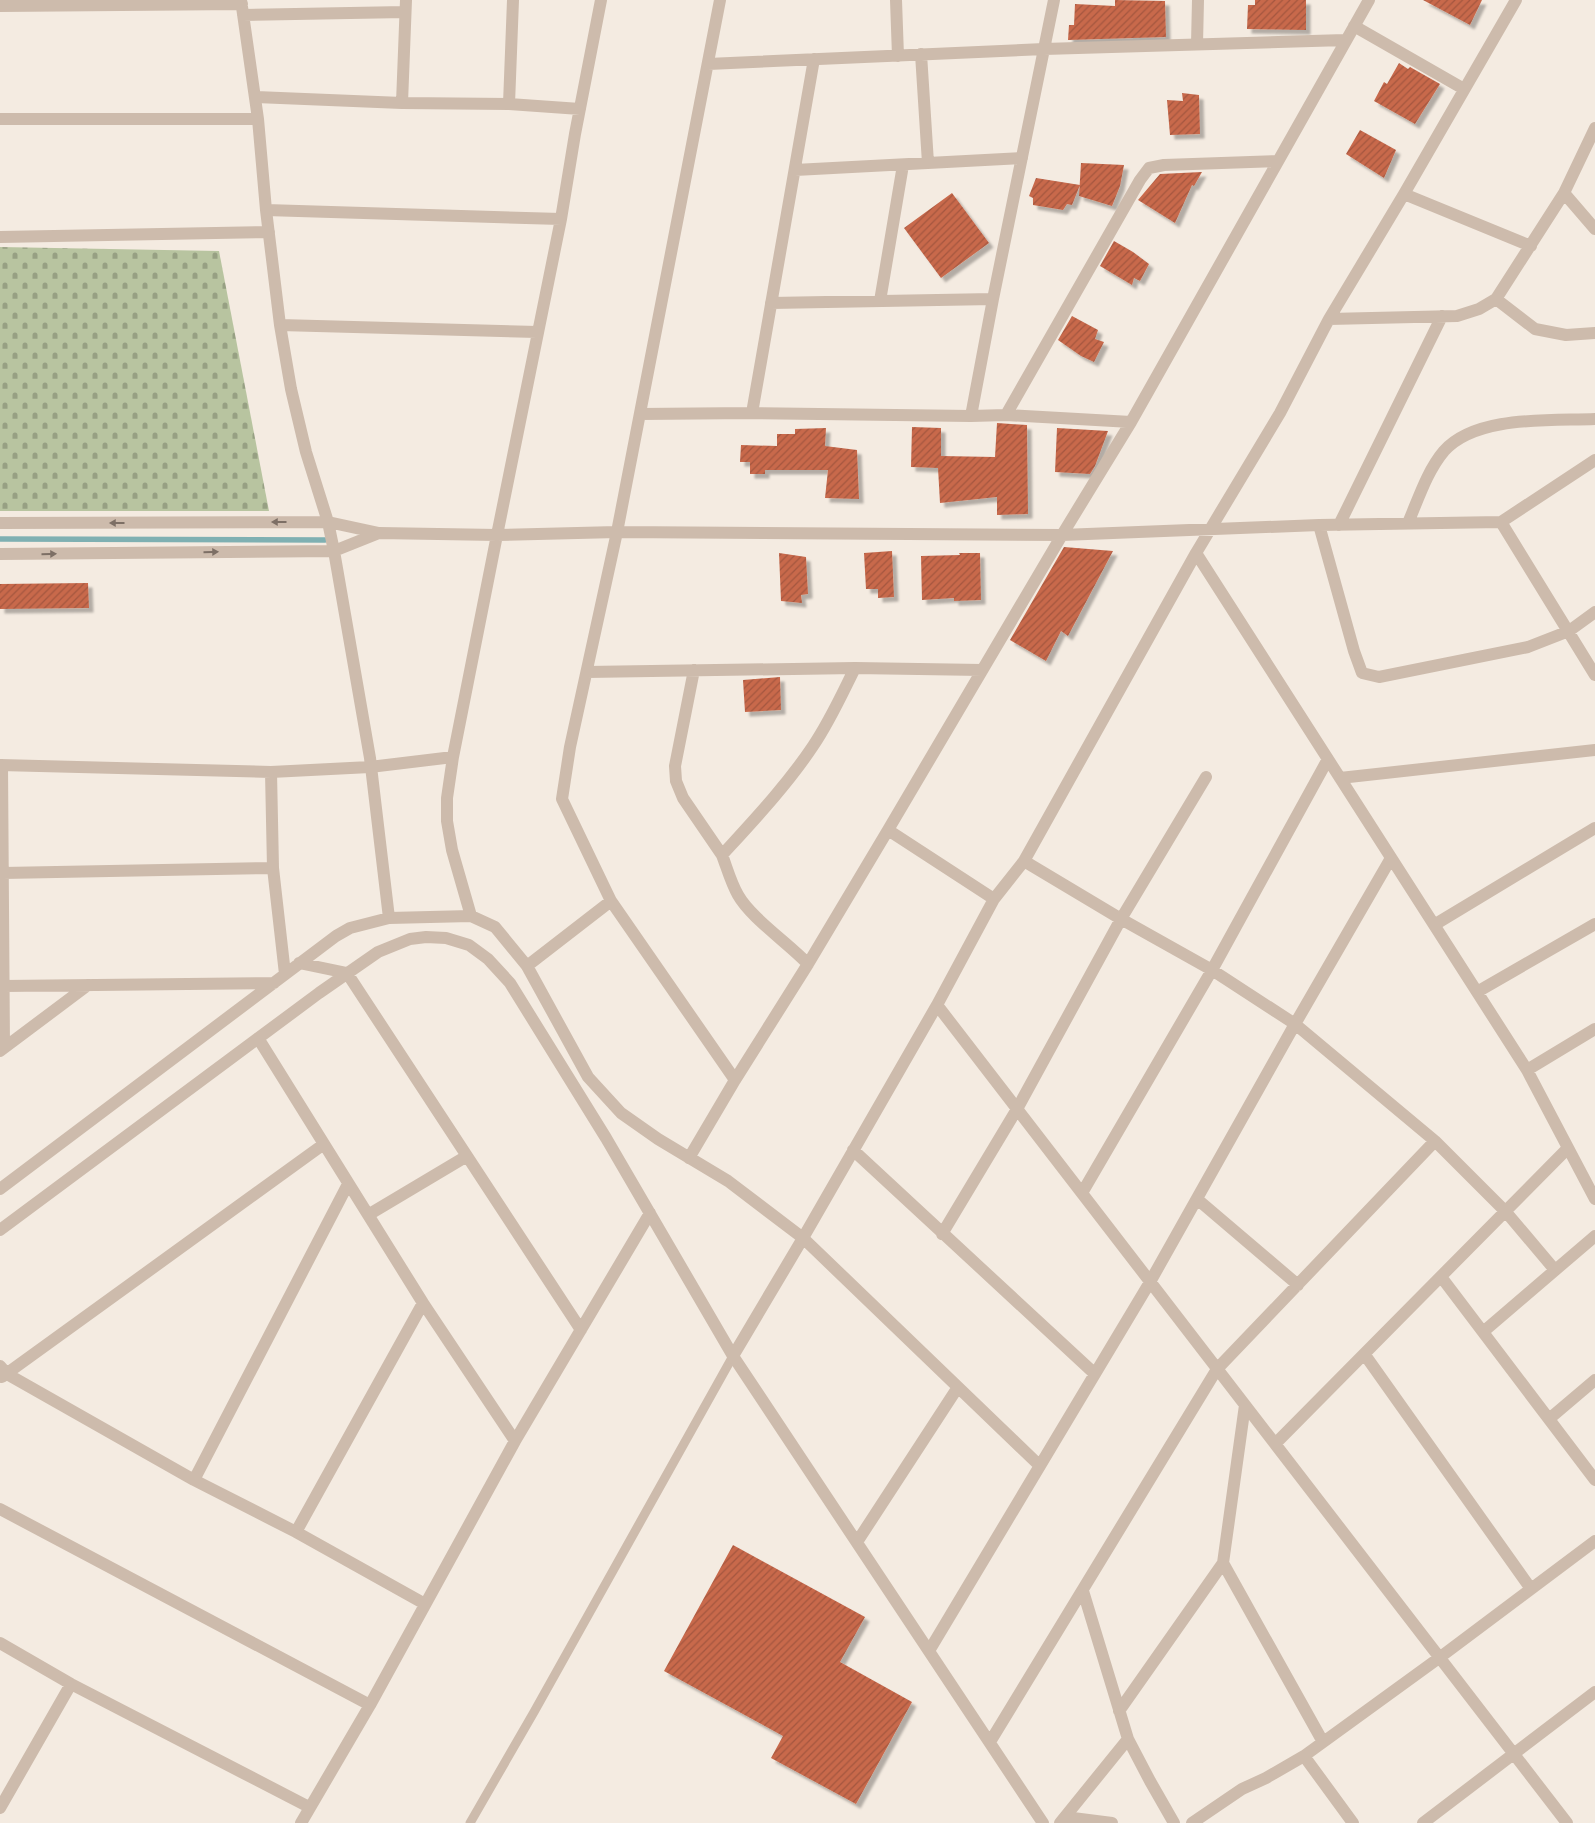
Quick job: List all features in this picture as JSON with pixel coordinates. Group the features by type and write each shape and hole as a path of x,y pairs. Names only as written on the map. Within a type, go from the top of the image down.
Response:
{"street":[{"path":"509,104 513,0"},
{"path":"471,916 452,850 447,822 447,798 453,757 561,219 601,0"},
{"path":"720,0 617,532 570,747 562,799 611,901 735,1080"},
{"path":"896,0 898,56"},
{"path":"971,416 1054,0"},
{"path":"1197,44 1198,0"},
{"path":"689,1158 735,1080 808,964 1131,422 1369,0"},
{"path":"733,1356 937,1005 994,899 1024,861 1196,553 1280,413 1329,319 1516,0"},
{"path":"0,6 20,3 405,6 402,103"},
{"path":"242,6 256,97 266,210 280,325 295,407 306,452 328,522 334,551 370,767 389,918"},
{"path":"1354,26 1464,89"},
{"path":"708,64 1044,49 1345,40"},
{"path":"921,54 928,163"},
{"path":"752,413 814,59"},
{"path":"256,97 402,103 509,104 580,108"},
{"path":"0,119 258,119"},
{"path":"1329,319 1457,316 1479,309 1496,299 1564,193 1595,128"},
{"path":"794,170 1022,158"},
{"path":"1006,415 1140,180 1149,168 1164,165 1277,161"},
{"path":"880,301 902,164"},
{"path":"1564,193 1595,229"},
{"path":"1404,194 1531,246"},
{"path":"266,210 561,219"},
{"path":"0,237 269,232"},
{"path":"771,303 993,299"},
{"path":"1496,299 1535,329 1566,335 1595,333"},
{"path":"1339,525 1442,316"},
{"path":"280,325 538,332"},
{"path":"640,414 1006,415 1131,422"},
{"path":"1408,523 1433,467 1456,439 1470,432 1493,425 1595,419"},
{"path":"0,523 328,522 380,533 497,535 617,532 1062,535 1319,525 1501,522 1595,460"},
{"path":"1501,522 1595,676"},
{"path":"1319,525 1354,651 1362,673 1379,677 1528,648 1569,631 1595,612"},
{"path":"0,554 334,551 380,533"},
{"path":"1196,553 1527,1070 1593,1192"},
{"path":"587,672 855,668 982,670"},
{"path":"722,855 762,810 813,746 836,709 855,668"},
{"path":"694,670 675,766 676,781 683,798 722,855 738,895 748,908 808,964"},
{"path":"1340,778 1595,750"},
{"path":"2,1049 4,986 1,765 271,772 370,767 453,757"},
{"path":"1082,1194 1212,970 1328,759"},
{"path":"271,772 273,868 284,974"},
{"path":"942,1234 1017,1109 1121,919 1206,777"},
{"path":"1434,925 1595,828"},
{"path":"888,830 994,899"},
{"path":"929,1651 1150,1282 1294,1024 1391,858"},
{"path":"1024,861 1121,919 1212,970 1294,1024 1435,1142 1506,1212 1555,1270"},
{"path":"3,873 273,868"},
{"path":"527,966 611,901"},
{"path":"0,1189 336,936 350,928 389,918 471,916 495,927 527,966 588,1077 621,1112 689,1158 728,1181 803,1238 1040,1466"},
{"path":"1477,992 1595,924"},
{"path":"0,1230 258,1038 378,952 410,939 426,937 446,938 469,945 488,959 510,983 606,1138 733,1356 990,1742 1038,1820"},
{"path":"299,963 347,973 581,1330"},
{"path":"4,986 274,983"},
{"path":"2,1049 88,985"},
{"path":"937,1005 1567,1823"},
{"path":"1527,1070 1595,1029"},
{"path":"258,1038 422,1303 515,1441"},
{"path":"990,1742 1217,1369 1435,1142"},
{"path":"324,1144 2,1373 194,1480 296,1532 425,1604"},
{"path":"1275,1444 1442,1278 1568,1148"},
{"path":"853,1150 1095,1374"},
{"path":"368,1215 467,1156"},
{"path":"194,1480 348,1184"},
{"path":"1196,1199 1298,1285"},
{"path":"301,1823 370,1705 515,1441 650,1213"},
{"path":"1483,1332 1595,1236"},
{"path":"1442,1278 1595,1480"},
{"path":"296,1532 422,1303"},
{"path":"1365,1355 1531,1589"},
{"path":"1549,1418 1595,1380"},
{"path":"857,1542 958,1387"},
{"path":"1119,1711 1223,1563 1245,1405"},
{"path":"0,1509 370,1705"},
{"path":"1192,1823 1242,1789 1266,1778 1304,1756 1595,1541"},
{"path":"1223,1563 1323,1742"},
{"path":"1083,1590 1128,1739 1174,1823"},
{"path":"0,1643 71,1684 309,1808"},
{"path":"0,1808 71,1684"},
{"path":"1423,1823 1595,1692"},
{"path":"1062,1820 1128,1739"},
{"path":"1304,1756 1353,1823"},
{"path":"1062,1820 1112,1823"}],"lane":[{"path":"470,1823 733,1356"}],"green space":[{"path":"0,247 219,251 269,511 0,511"}],"building":[{"path":"1115,0 1165,1 1166,37 1068,40 1069,25 1074,25 1075,4 1115,6"},
{"path":"1255,0 1306,0 1306,30 1247,29 1248,5 1255,5"},
{"path":"1423,0 1482,0 1470,25"},
{"path":"1399,63 1440,84 1415,124 1374,101 1384,82 1387,84"},
{"path":"1182,93 1199,95 1200,134 1170,135 1167,100 1183,101"},
{"path":"1360,130 1396,150 1384,178 1346,154"},
{"path":"1081,163 1124,165 1120,186 1112,206 1079,196"},
{"path":"1202,172 1194,186 1192,185 1175,223 1138,200 1160,174"},
{"path":"1036,178 1080,185 1072,205 1067,204 1063,210 1033,205 1033,198 1029,196"},
{"path":"952,193 989,243 941,278 904,228"},
{"path":"1114,241 1149,264 1140,281 1134,278 1132,285 1100,266"},
{"path":"1072,316 1098,330 1095,339 1104,342 1094,362 1081,356 1058,340"},
{"path":"997,423 1027,425 1028,514 997,515 997,497 940,503 938,468 911,467 912,427 941,428 941,456 995,457"},
{"path":"826,428 825,446 857,450 859,499 825,498 828,470 765,470 765,474 750,474 750,462 740,462 741,445 777,446 777,434 795,434 795,429"},
{"path":"1057,428 1108,431 1095,466 1090,474 1055,472"},
{"path":"1064,547 1113,551 1068,636 1061,631 1046,661 1010,640"},
{"path":"892,551 894,597 878,598 878,589 866,589 864,553"},
{"path":"779,553 806,557 808,594 801,595 802,603 781,601"},
{"path":"959,553 980,553 981,600 954,601 954,598 922,600 921,556 960,555"},
{"path":"88,583 89,608 0,609 0,584"},
{"path":"780,677 781,710 745,712 743,680"},
{"path":"733,1545 865,1617 840,1662 912,1702 856,1804 771,1758 783,1736 664,1671"}],"waterway":[{"path":"0,539 325,540"}]}
